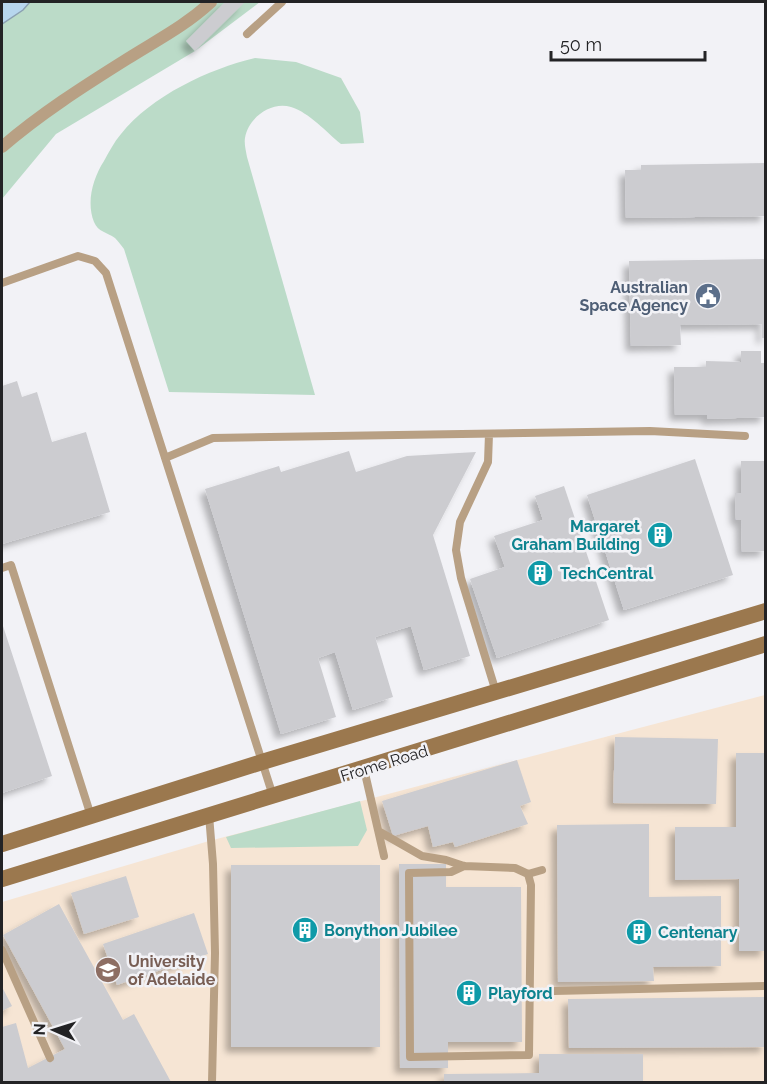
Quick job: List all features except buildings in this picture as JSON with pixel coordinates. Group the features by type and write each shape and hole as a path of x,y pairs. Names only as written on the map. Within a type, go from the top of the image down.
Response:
{"main road":[{"path":"2,844 262,762 765,611"},
{"name":"Frome Road","path":"2,879 765,644"}],"street":[{"path":"2,147 41,116 97,78 181,27 211,2"}],"lane":[{"path":"247,34 282,2"},
{"path":"2,283 78,256 95,261 106,273 273,796"},
{"path":"165,458 213,438 650,431 745,436"},
{"path":"489,434 488,462 460,522 456,550 461,578 496,692"},
{"path":"2,568 11,565 91,816"},
{"path":"364,769 384,856"},
{"path":"209,815 213,864 215,953 212,1083"},
{"path":"380,832 422,856 464,866 515,868 528,874 542,870"},
{"path":"464,866 451,872 409,873 410,1057 530,1055 531,885 528,874"},
{"path":"2,950 50,1058"},
{"path":"554,991 765,987"}],"shaded area":[{"path":"765,695 765,1082 2,1082 2,902 209,841"}],"green space":[{"path":"2,2 260,2 195,51 56,134 2,199"},
{"path":"255,58 296,62 341,78 360,112 364,143 341,144 305,114 283,106 268,109 256,118 245,138 247,157 315,395 169,392 124,249 115,238 100,230 94,222 91,198 94,182 116,140 133,120 148,108 164,96 200,77"},
{"path":"360,801 367,830 358,846 231,848 226,837"}],"water":[{"path":"2,2 30,2 23,10 2,24"}],"place":[{"name":"Australian Space Agency","path":"708,296"},
{"name":"Margaret Graham Building","path":"660,535"},
{"name":"TechCentral","path":"540,573"},
{"name":"Bonython Jubilee","path":"305,930"},
{"name":"Centenary","path":"639,932"},
{"name":"University of Adelaide","path":"108,970"},
{"name":"Playford","path":"469,993"}]}
